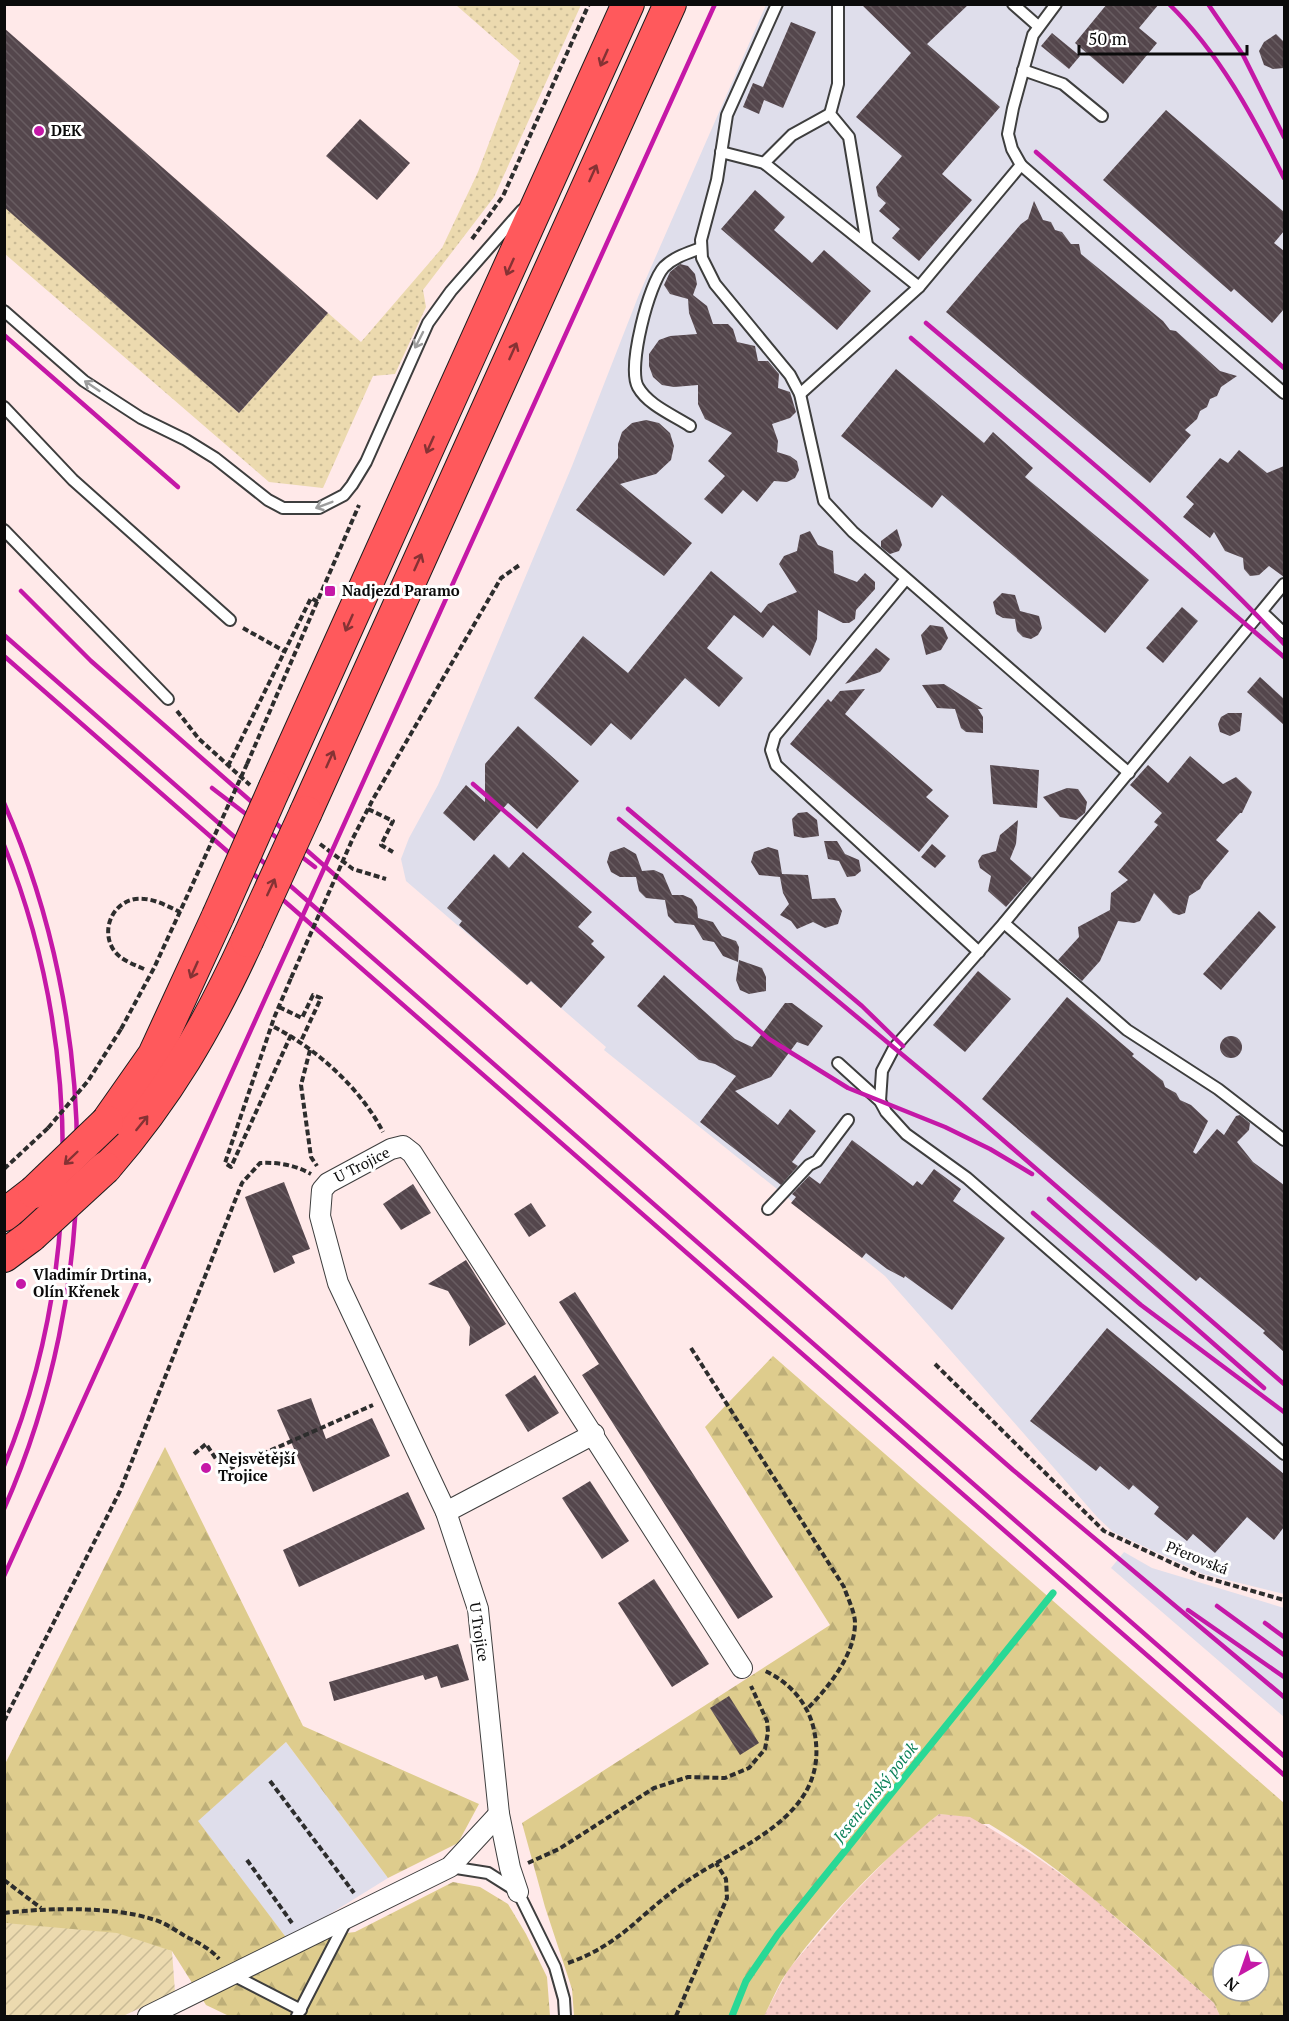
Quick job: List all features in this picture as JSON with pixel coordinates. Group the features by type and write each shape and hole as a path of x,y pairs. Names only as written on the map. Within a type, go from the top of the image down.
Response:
{"main road":[{"path":"4,1215 34,1192 107,1122 154,1055 628,4"},
{"path":"4,1256 31,1236 105,1168 145,1120 191,1052 247,941 306,812 670,4"}],"street":[{"name":"U Trojice","path":"518,1892 510,1868 499,1814 478,1609 446,1512 344,1298 332,1265 320,1216 322,1190 328,1183 391,1149 404,1146 412,1153 742,1668"},
{"path":"446,1512 594,1434"},
{"path":"148,2016 450,1867 499,1814"}],"lane":[{"path":"777,4 727,115 717,180 700,240 702,258 715,284 790,375 800,394 824,501 853,532 1128,773"},
{"path":"764,163 792,135 830,114 838,84 838,4"},
{"path":"1013,4 1038,26"},
{"path":"1056,4 1038,26 1023,70 1008,134 1012,149 1021,165 1284,393"},
{"path":"1023,70 1064,84 1102,116"},
{"path":"830,114 849,137 867,245"},
{"path":"721,152 764,163 919,287"},
{"path":"800,394 919,287 1021,165"},
{"path":"4,310 84,381 141,418 186,440 215,458 268,500 283,508 319,508 344,495 360,474 417,344 440,306 551,176"},
{"path":"690,426 647,399 637,386 634,370 635,354 657,276 674,259 701,248"},
{"path":"4,407 73,480 230,620"},
{"path":"4,530 168,699"},
{"path":"906,579 775,736 771,750 776,765 979,952"},
{"path":"880,1101 880,1080 887,1059 1005,923 1284,584"},
{"path":"1262,612 1284,633"},
{"path":"1005,923 1118,1023 1218,1089 1284,1140"},
{"path":"838,1063 880,1101 886,1112 906,1134 967,1178 1284,1454"},
{"path":"768,1209 809,1165 817,1161 848,1120"},
{"path":"4,1207 34,1192"},
{"path":"450,1867 488,1873 518,1892 555,1967 564,2000 565,2016"},
{"path":"231,1974 299,2013 357,1912"}],"path":[{"path":"291,1035 231,1167 225,1163 279,1007 353,838 501,578 521,564"},
{"path":"228,766 311,598 318,602"},
{"path":"230,620 284,651"},
{"path":"4,1169 48,1128 88,1081 121,1029 154,968 247,764"},
{"path":"368,809 393,821 381,844 393,852"},
{"path":"144,969 122,959 114,950 107,930 114,911 131,899 143,898 180,912"},
{"path":"279,1007 302,1018 313,995 321,999 301,1041"},
{"path":"274,1027 301,1041 352,1089 377,1122 391,1149"},
{"path":"310,1050 301,1084 311,1157 328,1183"},
{"path":"4,1721 120,1491 242,1183 260,1163 274,1162 299,1167 328,1183"},
{"path":"691,1348 844,1587 855,1622 849,1648 824,1692 807,1708"},
{"name":"Přerovská","path":"935,1364 1104,1531 1200,1576 1284,1600"},
{"path":"194,1454 206,1444 224,1471 391,1397"},
{"path":"555,1967 595,1953 611,1943 671,1892 783,1820 808,1788 817,1758 816,1741 807,1708 788,1685 774,1675 762,1670 742,1668"},
{"path":"510,1868 559,1849 654,1788 688,1777 725,1778 748,1768 765,1749 768,1732 767,1721 742,1668"},
{"path":"270,1781 357,1912"},
{"path":"247,1860 303,1938"},
{"path":"676,2016 727,1898 726,1879 716,1863"},
{"path":"4,1880 42,1908"},
{"path":"4,1913 42,1908 112,1912 153,1919 214,1953 231,1974"}],"shaded area":[{"path":"456,5 581,5 494,197 423,290 426,307 395,374 373,376 323,488 269,482 5,254 5,207 239,413 328,313 361,342 442,248 478,172 520,61"},
{"path":"766,5 1284,5 1284,1594 1203,1574 1113,1532 1098,1518 885,1276 604,1050 606,1047 531,982 527,985 406,881 401,859 409,838 438,785 572,466 638,297"},
{"path":"1124,1552 1152,1568 1284,1608 1284,1717 1111,1568"},
{"path":"286,1742 388,1878 288,1940 197,1821"},
{"path":"939,1814 970,1816 1032,1854 1085,1891 1211,2000 1211,2003 1214,2003 1220,2016 764,2016 788,1970 847,1900 904,1842"},
{"path":"5,1923 117,1933 172,1951 175,1992 123,2016 5,2016"}],"green space":[{"path":"773,1356 1284,1803 1284,2016 1220,2016 1214,2003 1271,2003 1271,1943 1211,1943 1211,2000 1105,1909 1020,1843 989,1824 982,1824 970,1817 939,1814 879,1867 823,1926 786,1973 764,2016 574,2016 572,1989 545,1907 522,1823 830,1625 705,1427"},
{"path":"165,1447 303,1726 479,1804 458,1843 388,1878 286,1742 198,1821 288,1940 355,1932 453,1882 480,1887 508,1904 526,1934 547,1977 550,2016 229,2016 206,2005 172,1951 5,1923 4,1766"}],"building":[{"path":"861,4 969,4 927,44 1000,107 942,174 972,200 919,261 892,238 900,229 879,211 886,203 878,196 876,187 902,156 856,117 911,53"},
{"path":"1107,4 1159,4 1139,28 1157,43 1123,84 1075,43"},
{"path":"791,22 816,32 783,108 764,100 759,114 743,107 753,83 763,87"},
{"path":"4,28 328,313 239,413 4,207"},
{"path":"1052,33 1080,56 1069,69 1041,46"},
{"path":"1276,34 1284,42 1284,68 1273,69 1264,65 1259,51 1264,42"},
{"path":"1166,110 1284,212 1284,231 1274,243 1284,251 1284,309 1272,323 1234,289 1231,292 1103,180"},
{"path":"360,119 410,163 377,200 326,156"},
{"path":"755,190 785,217 774,230 812,263 824,250 871,291 837,330 721,229"},
{"path":"1034,201 1043,220 1051,222 1055,230 1062,232 1071,244 1079,244 1081,254 1163,321 1170,330 1176,331 1220,371 1237,376 1221,387 1217,396 1210,399 1207,407 1200,411 1197,419 1185,430 1191,435 1150,483 946,312 1021,224 1028,219"},
{"path":"680,264 688,266 695,274 697,284 693,295 707,306 713,324 728,324 733,329 737,342 755,346 758,361 768,361 779,374 778,388 790,392 796,412 790,418 772,424 778,441 777,452 797,461 799,470 795,478 787,482 774,481 757,502 743,490 722,514 704,499 725,476 708,461 732,433 705,419 698,404 698,385 674,387 662,385 653,377 649,366 649,354 659,340 670,336 697,334 689,313 688,299 670,294 664,285 670,272"},
{"path":"896,369 984,443 993,432 1033,468 1025,477 1149,580 1105,633 942,495 932,508 841,436"},
{"path":"646,420 659,423 670,433 674,446 671,460 656,474 620,484 692,543 664,576 576,510 618,458 618,444 622,432 632,423"},
{"path":"1239,450 1267,473 1284,466 1284,577 1269,566 1259,575 1250,576 1244,569 1243,558 1225,551 1214,532 1210,538 1183,517 1194,504 1186,497 1220,458 1228,463"},
{"path":"897,529 902,545 899,551 890,554 881,547 881,541"},
{"path":"810,531 818,545 833,551 834,573 857,582 865,573 875,582 875,589 856,610 855,619 849,623 843,623 818,610 817,639 810,656 773,625 763,638 734,615 707,648 743,678 719,707 685,678 631,740 611,723 591,746 534,698 583,636 628,673 711,571 761,613 768,604 797,592 779,564 784,556 797,551 800,535"},
{"path":"1002,593 1015,595 1020,611 1039,616 1042,628 1038,635 1031,639 1023,637 1017,631 1015,619 1003,618 996,614 993,602"},
{"path":"1182,607 1198,621 1163,663 1146,648"},
{"path":"930,625 943,627 948,638 941,650 926,655 921,635"},
{"path":"876,648 890,659 880,672 845,684"},
{"path":"1260,677 1284,699 1284,725 1247,692"},
{"path":"944,684 983,709 978,709 983,717 983,733 966,732 961,728 955,709 937,708 922,685"},
{"path":"865,689 845,714 933,790 926,797 949,816 919,852 790,744 828,699 831,702 840,691"},
{"path":"1228,713 1242,713 1240,731 1230,736 1220,732 1218,724 1221,717"},
{"path":"518,726 579,781 537,829 508,803 474,841 443,813 466,785 485,802 485,764"},
{"path":"1190,756 1223,784 1236,777 1252,792 1242,813 1216,840 1229,851 1200,889 1189,896 1185,913 1179,915 1173,913 1154,893 1140,921 1134,923 1118,921 1100,961 1082,981 1058,960 1079,937 1078,927 1110,910 1111,893 1128,880 1118,872 1158,825 1154,822 1162,813 1130,785 1148,765 1168,783"},
{"path":"990,765 1039,770 1037,808 993,804"},
{"path":"1067,788 1078,789 1087,802 1085,813 1076,820 1060,817 1043,797"},
{"path":"807,812 817,820 819,836 803,838 794,836 792,819 798,813"},
{"path":"1018,820 1016,844 1010,859 1032,878 1006,907 988,891 991,876 980,868 978,861 982,855 996,851 1000,835"},
{"path":"824,841 837,841 845,854 859,860 861,871 855,876 847,877 839,861 828,859"},
{"path":"932,844 946,856 935,868 921,857"},
{"path":"624,847 636,854 642,871 654,870 663,874 672,895 683,895 692,899 697,907 698,918 713,922 722,936 736,941 739,947 738,962 723,956 714,942 703,940 694,925 675,923 668,916 665,900 646,898 639,891 636,877 620,877 611,872 607,862 610,852"},
{"path":"768,847 778,850 782,874 808,875 812,899 835,898 842,911 838,924 825,928 813,922 797,929 791,921 780,915 789,904 783,893 780,877 759,875 751,862 754,852"},
{"path":"523,852 592,912 578,927 594,941 591,944 605,957 561,1008 531,981 527,985 459,925 462,921 447,908 494,854 509,868"},
{"path":"1259,911 1276,927 1221,990 1203,974"},
{"path":"739,960 762,968 766,977 766,991 749,994 740,990 736,980"},
{"path":"978,971 1011,999 965,1052 933,1025"},
{"path":"664,975 735,1039 752,1047 785,1003 792,1003 823,1026 808,1046 797,1042 771,1077 735,1091 778,1125 790,1109 816,1131 792,1162 798,1166 781,1185 700,1122 736,1076 715,1064 699,1060 637,1006"},
{"path":"1067,997 1134,1054 1132,1056 1163,1081 1165,1087 1176,1093 1180,1100 1191,1105 1208,1121 1193,1152 1196,1154 1217,1129 1224,1135 1236,1116 1240,1115 1250,1123 1249,1130 1237,1142 1253,1162 1284,1185 1284,1352 1263,1333 1265,1331 1200,1277 1196,1281 982,1099"},
{"path":"1231,1036 1239,1039 1242,1047 1239,1055 1231,1058 1223,1055 1220,1047 1223,1039"},
{"path":"852,1140 913,1186 917,1181 922,1185 934,1169 961,1189 953,1201 1005,1238 952,1310 905,1276 904,1278 887,1269 866,1253 862,1258 791,1203 796,1197 792,1194 809,1176 820,1184"},
{"path":"284,1182 310,1249 292,1256 295,1263 274,1273 245,1197"},
{"path":"413,1184 431,1213 401,1230 383,1204"},
{"path":"531,1203 546,1226 529,1237 514,1214"},
{"path":"466,1260 506,1324 469,1346 470,1327 448,1291 428,1284"},
{"path":"575,1292 773,1597 738,1619 582,1375 599,1364 559,1302"},
{"path":"1107,1328 1284,1474 1284,1527 1274,1540 1247,1517 1215,1553 1193,1534 1187,1541 1154,1514 1159,1507 1133,1485 1129,1490 1100,1466 1096,1471 1030,1421"},
{"path":"535,1375 559,1413 528,1432 505,1395"},
{"path":"311,1398 326,1439 372,1418 390,1456 313,1492 277,1410"},
{"path":"590,1481 629,1541 602,1559 562,1498"},
{"path":"408,1492 425,1529 299,1587 283,1550"},
{"path":"654,1579 709,1664 672,1687 618,1603"},
{"path":"458,1644 469,1680 441,1688 437,1676 425,1680 423,1675 334,1701 329,1682"},
{"path":"729,1696 759,1743 740,1755 710,1708"}],"waterway":[{"name":"Jesenčanský potok","path":"732,2016 746,1981 778,1934 1053,1593"}],"railway":[{"path":"4,1576 715,4"},
{"path":"1169,4 1204,43 1234,86 1284,178"},
{"path":"1208,4 1243,55 1284,137"},
{"path":"1036,152 1284,368"},
{"path":"926,323 1155,518 1284,644"},
{"path":"4,335 178,487"},
{"path":"911,338 1284,657"},
{"path":"21,591 91,661 1013,1470 1284,1697"},
{"path":"4,635 1284,1756"},
{"path":"4,656 1284,1775"},
{"path":"473,784 769,1039 848,1088 945,1127 990,1149 1032,1174"},
{"path":"212,788 315,867"},
{"path":"4,803 36,888 59,976 72,1065 77,1156 73,1247 59,1336 36,1424 4,1509"},
{"path":"628,809 862,1006 903,1046"},
{"path":"619,819 958,1101 1284,1384"},
{"path":"4,845 30,919 48,997 59,1076 63,1156 59,1236 48,1315 30,1392 4,1466"},
{"path":"1049,1199 1264,1388"},
{"path":"1033,1213 1141,1305 1284,1412"},
{"path":"1217,1606 1284,1655"},
{"path":"1188,1610 1284,1677"},
{"path":"1265,1623 1284,1637"}],"place":[{"name":"DEK","path":"39,131"},
{"name":"Nadjezd Paramo","path":"330,591"},
{"name":"Vladimír Drtina, Olín Křenek","path":"21,1284"},
{"name":"Nejsvětější Trojice","path":"206,1468"}]}
